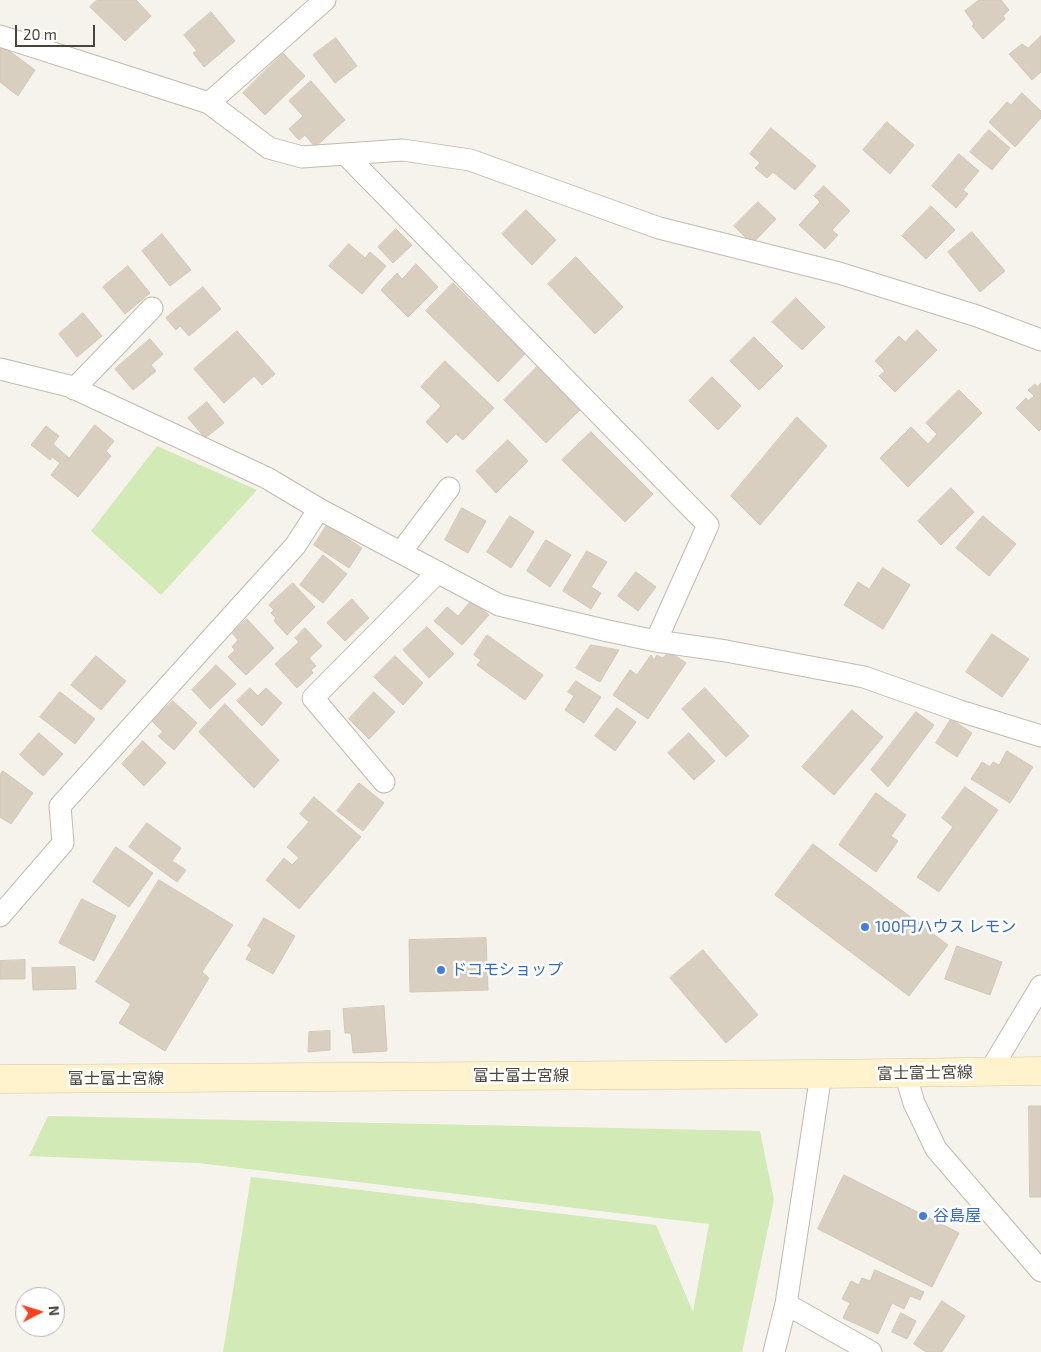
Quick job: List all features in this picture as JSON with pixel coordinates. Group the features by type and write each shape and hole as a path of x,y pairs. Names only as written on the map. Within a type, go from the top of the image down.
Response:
{"main road":[{"name":"富士富士宮線","path":"0,1079 1041,1071"}],"street":[{"path":"209,103 325,0"},
{"path":"0,36 209,103 269,148 302,157 403,150 470,160 659,228 839,273 977,316 1041,340"},
{"path":"346,155 708,525 656,641"},
{"path":"74,389 152,308"},
{"path":"0,369 69,386 267,478 319,509 499,605 656,641 726,651 864,677 960,711 1041,736"},
{"path":"401,552 449,488"},
{"path":"0,916 63,843 60,806 295,546 319,509"},
{"path":"384,782 313,698 438,572"},
{"path":"990,1072 1041,986"},
{"path":"905,1073 914,1103 936,1149 1041,1271"},
{"path":"774,1352 786,1304 822,1074"},
{"path":"786,1304 871,1352"}],"green space":[{"path":"157,446 257,490 161,595 91,531"},
{"path":"48,1116 760,1131 774,1200 742,1352 223,1352 251,1177 656,1225 693,1312 709,1224 198,1163 29,1156"}],"building":[{"path":"97,0 136,0 151,16 125,41 90,7"},
{"path":"979,0 1001,0 1009,10 1003,16 1005,19 983,39 972,26 974,24 965,11"},
{"path":"211,12 235,41 204,67 193,53 197,51 184,35"},
{"path":"1041,36 1041,72 1032,80 1009,54 1022,44 1028,48"},
{"path":"336,38 357,66 335,83 313,55"},
{"path":"1,45 35,70 18,96 0,82"},
{"path":"283,53 305,76 265,115 243,93"},
{"path":"311,81 345,120 315,147 305,135 299,140 289,129 303,116 289,101"},
{"path":"1022,93 1041,111 1041,118 1015,147 989,122 1007,102 1011,105"},
{"path":"887,122 914,145 890,174 863,150"},
{"path":"771,128 816,166 795,190 773,172 767,178 755,168 760,163 750,154"},
{"path":"989,130 1010,148 992,170 970,152"},
{"path":"959,154 979,171 963,190 968,194 956,208 932,186"},
{"path":"824,186 850,211 832,230 838,235 825,249 799,225 820,202 814,196"},
{"path":"758,202 776,219 752,244 734,226"},
{"path":"931,206 955,230 926,259 902,236"},
{"path":"526,210 556,240 532,265 502,234"},
{"path":"396,229 412,245 393,263 378,247"},
{"path":"972,232 1005,271 980,292 948,252"},
{"path":"162,234 191,270 170,286 142,251"},
{"path":"349,244 365,258 370,252 386,266 362,294 329,266"},
{"path":"576,257 623,307 595,334 548,284"},
{"path":"416,264 438,287 408,317 381,290 397,273 402,279"},
{"path":"128,266 150,293 125,314 103,287"},
{"path":"453,283 525,354 498,382 426,311"},
{"path":"203,287 221,309 189,336 180,326 176,330 166,318"},
{"path":"796,298 825,327 802,350 772,322"},
{"path":"83,313 102,336 77,357 59,334"},
{"path":"917,330 937,350 895,392 879,376 885,371 875,361 899,336 905,342"},
{"path":"237,331 275,374 262,385 254,376 224,403 194,369"},
{"path":"754,337 783,366 759,390 730,361"},
{"path":"150,339 163,354 151,365 156,371 133,390 115,369"},
{"path":"445,361 494,408 463,440 456,434 447,443 426,422 441,406 421,387"},
{"path":"539,365 580,410 546,443 504,400"},
{"path":"712,377 741,406 718,430 689,401"},
{"path":"1041,383 1041,429 1039,431 1016,408 1026,398 1028,401 1034,396 1028,390 1035,384 1037,387"},
{"path":"959,390 982,413 908,487 880,458 911,427 928,444 937,434 926,423"},
{"path":"207,402 224,423 205,438 188,418"},
{"path":"797,417 827,446 760,525 731,496"},
{"path":"95,425 114,441 106,451 111,456 78,497 51,475 60,463 52,457 50,460 31,445 46,426 59,436 53,444 69,458"},
{"path":"591,432 653,494 625,522 562,460"},
{"path":"508,440 528,461 496,493 476,471"},
{"path":"951,488 974,512 941,545 918,521"},
{"path":"462,508 486,521 468,553 445,540"},
{"path":"510,516 534,532 511,568 487,552"},
{"path":"983,516 1016,544 989,576 956,548"},
{"path":"327,525 362,548 349,568 314,545"},
{"path":"546,540 571,555 550,587 527,571"},
{"path":"587,551 607,562 591,587 601,593 591,609 563,591"},
{"path":"323,555 347,574 323,603 300,585"},
{"path":"883,568 910,585 883,629 844,605 858,582 869,589"},
{"path":"636,572 656,587 638,611 618,596"},
{"path":"293,583 315,607 287,635 274,621 276,618 271,613 274,610 269,605"},
{"path":"352,599 369,618 345,641 327,623"},
{"path":"472,600 489,615 462,645 434,621 447,607 458,616"},
{"path":"247,619 274,648 246,675 228,657 235,650 232,647 238,640 232,633"},
{"path":"427,627 454,654 429,678 403,650"},
{"path":"305,628 322,646 309,658 316,666 311,670 313,673 297,688 275,664 299,642 295,638"},
{"path":"992,634 1029,659 1002,697 966,672"},
{"path":"487,635 543,675 525,700 477,665 481,660 474,655"},
{"path":"591,645 619,650 600,682 576,668"},
{"path":"670,652 686,663 648,719 613,695 630,670 637,675 651,655 654,660 657,655 662,658"},
{"path":"96,656 126,681 101,710 71,685"},
{"path":"395,656 423,683 403,705 374,677"},
{"path":"216,665 236,684 210,709 192,690"},
{"path":"576,681 601,697 584,723 565,710 574,696 568,692"},
{"path":"250,688 258,696 266,688 282,703 262,726 237,701"},
{"path":"705,688 749,736 726,757 682,709"},
{"path":"60,692 95,719 75,744 40,717"},
{"path":"374,692 395,712 369,739 349,719"},
{"path":"173,701 197,723 174,750 158,736 163,732 152,721"},
{"path":"225,704 279,760 254,788 199,732"},
{"path":"617,708 636,722 615,751 595,736"},
{"path":"852,710 883,737 834,795 802,767"},
{"path":"916,712 934,725 888,787 871,770"},
{"path":"951,719 972,733 957,757 936,743"},
{"path":"39,733 63,754 43,776 20,755"},
{"path":"689,733 715,761 694,780 668,753"},
{"path":"143,741 166,763 144,786 122,764"},
{"path":"1007,751 1033,767 1010,803 971,779 982,762 990,767 993,762 999,765"},
{"path":"3,771 33,793 11,824 0,817 0,775"},
{"path":"359,783 384,803 363,831 337,811"},
{"path":"965,787 998,810 939,892 917,877 953,827 942,818"},
{"path":"876,793 906,815 891,836 898,841 876,872 839,845"},
{"path":"314,797 361,837 299,909 266,880 284,858 292,865 299,858 287,847 309,822 300,814"},
{"path":"147,823 181,848 172,861 186,870 177,882 129,847"},
{"path":"813,844 948,945 909,996 775,895"},
{"path":"116,847 153,873 129,907 93,882"},
{"path":"159,880 233,925 202,972 209,978 165,1051 119,1023 131,1004 96,982"},
{"path":"82,899 116,916 94,961 59,943"},
{"path":"264,918 295,936 273,974 246,959 252,949 248,946"},
{"path":"486,938 488,990 410,992 409,940"},
{"path":"957,946 1002,962 990,995 945,979"},
{"path":"703,950 758,1015 726,1043 670,978"},
{"path":"25,960 25,979 0,979 0,961"},
{"path":"75,967 76,989 33,990 32,968"},
{"path":"384,1006 387,1051 353,1053 351,1033 345,1033 343,1009"},
{"path":"330,1031 330,1050 308,1052 309,1032"},
{"path":"1029,1106 1041,1106 1041,1197 1030,1197"},
{"path":"844,1175 959,1233 932,1287 818,1229"},
{"path":"875,1270 924,1292 920,1300 910,1296 904,1309 892,1303 878,1334 843,1318 850,1303 842,1299 851,1281 859,1285 862,1278 870,1281"},
{"path":"942,1301 965,1316 942,1352 926,1352 914,1344"},
{"path":"901,1313 916,1321 907,1339 892,1332"}],"place":[{"name":"100円ハウス レモン","path":"865,927"},
{"name":"ドコモショップ","path":"441,970"},
{"name":"谷島屋","path":"923,1216"}]}
